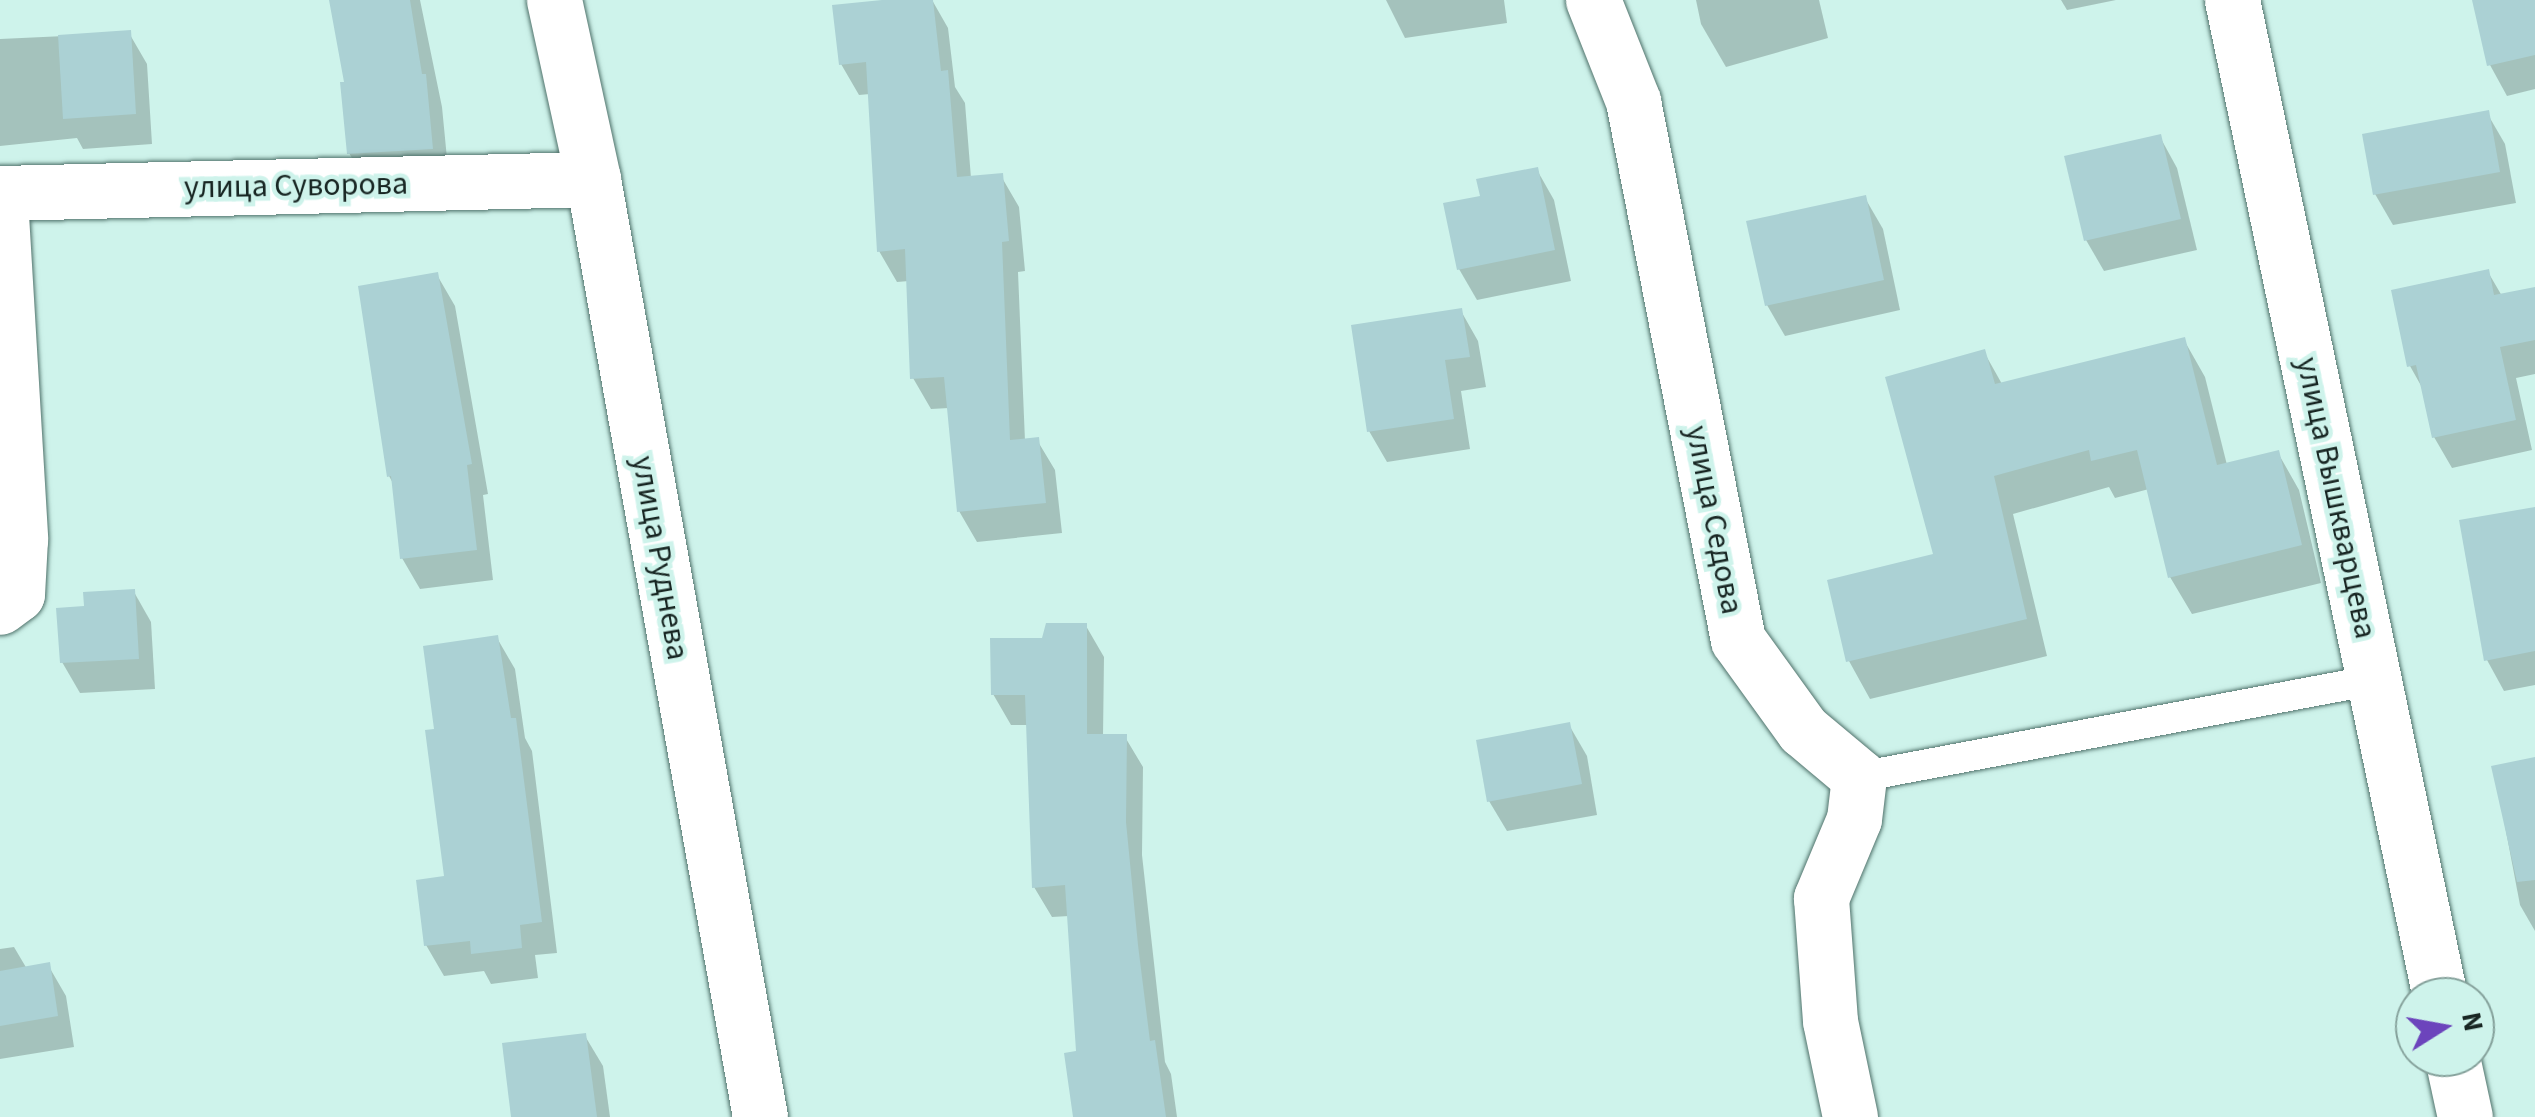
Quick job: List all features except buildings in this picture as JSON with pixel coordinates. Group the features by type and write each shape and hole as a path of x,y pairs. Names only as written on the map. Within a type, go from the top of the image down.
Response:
{"street":[{"name":"улица Руднева","path":"554,0 593,179 760,1117"},
{"name":"улица Седова","path":"1593,0 1633,101 1738,640 1803,730 1859,777"},
{"name":"улица Вышкварцева","path":"2232,0 2436,977"},
{"name":"улица Суворова","path":"0,195 593,179"},
{"path":"0,195 20,538 17,594 0,607"},
{"path":"1850,1117 1830,1020 1821,898 1854,820 1859,777"},
{"path":"2456,1077 2465,1117"}],"lane":[{"path":"1859,777 2374,680"}]}
